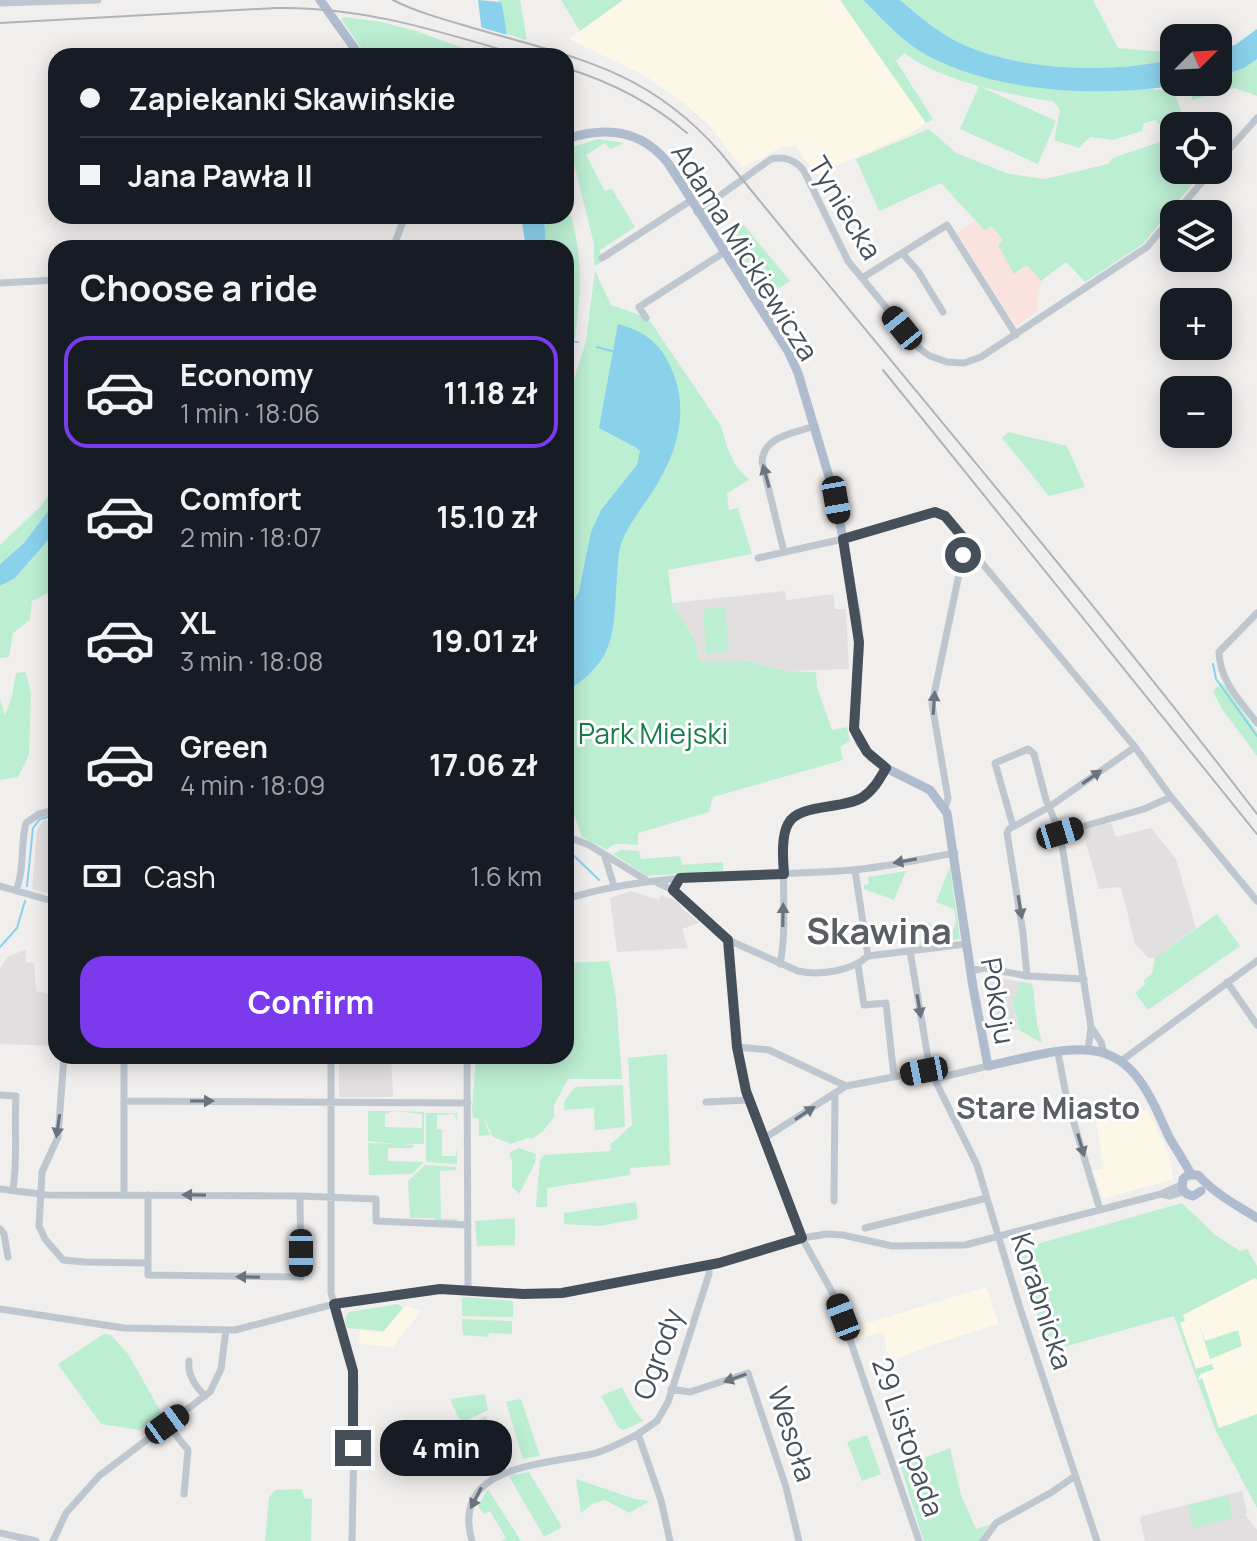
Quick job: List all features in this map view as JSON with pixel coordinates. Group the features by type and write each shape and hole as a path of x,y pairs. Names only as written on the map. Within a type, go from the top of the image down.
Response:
{"main road":[{"path":"320,0 354,48"},
{"name":"Adama Mickiewicza","path":"574,137 607,130 629,134 642,140 665,160 792,358 834,492 843,539 859,642 854,729 867,752 886,768 930,790 945,808 954,851"},
{"name":"Pokoju","path":"954,851 970,971 988,1066"},
{"path":"988,1066 1088,1050 1121,1061 1145,1086 1173,1144 1185,1182 1193,1196 1202,1187"},
{"path":"1185,1182 1200,1177 1202,1187"},
{"path":"1202,1187 1213,1188 1257,1218"}],"street":[{"path":"0,3 98,0"},
{"path":"1232,146 1257,118"},
{"name":"Tyniecka","path":"697,212 766,162 780,157 789,159 804,171 842,250 862,278 914,342 935,359 953,363 970,361 1016,335 1147,247 1160,231"},
{"name":"Tyniecka","path":"1186,200 1200,184"},
{"path":"602,258 690,201"},
{"path":"862,278 947,225 1016,335"},
{"path":"646,318 639,307 723,253"},
{"path":"902,253 918,271 943,312"},
{"path":"0,283 48,280"},
{"path":"784,552 762,462 763,453 772,441 815,426"},
{"path":"758,558 843,539 935,512 945,516 1257,901"},
{"path":"945,808 948,798 932,704 963,555 971,547"},
{"path":"1257,613 1219,652 1227,682 1257,723"},
{"path":"1027,976 1009,829 1049,807 1135,747"},
{"path":"1013,826 996,767 997,760 1028,749 1060,833 1091,1027 1088,1050"},
{"path":"780,960 785,834 791,819 861,798 880,780 886,768"},
{"path":"930,790 944,780"},
{"path":"1060,833 1144,809 1171,797"},
{"path":"16,891 24,866 21,840 26,823 48,812"},
{"path":"574,839 647,881 673,890 728,940 808,973 858,965 868,956 966,944"},
{"path":"574,897 647,881 855,870 954,851"},
{"path":"605,857 614,886"},
{"path":"855,870 868,956"},
{"path":"673,890 680,878"},
{"path":"0,886 48,900"},
{"name":"29 Listopada","path":"728,940 737,1047 749,1100 802,1238 836,1299 919,1541"},
{"name":"Korabnicka","path":"910,951 930,1070 970,1147 1097,1541"},
{"path":"1121,1061 1257,961"},
{"path":"858,965 864,1005 886,1003 894,1077"},
{"path":"970,971 985,968 1027,976 1084,979"},
{"path":"1227,982 1257,1025"},
{"path":"1091,1027 1104,1053"},
{"path":"737,1047 769,1050 846,1086"},
{"path":"1058,1053 1067,1100 1100,1210"},
{"path":"63,1064 58,1137 44,1165 40,1233 63,1260 148,1263"},
{"path":"124,1064 124,1195"},
{"path":"331,1064 331,1293 355,1385 352,1541"},
{"path":"467,1064 468,1291"},
{"path":"934,1079 988,1066"},
{"path":"763,1139 846,1086 930,1070"},
{"path":"834,1201 835,1094"},
{"path":"0,1095 16,1096 14,1124 17,1141 13,1190"},
{"path":"706,1102 749,1100"},
{"path":"124,1101 468,1103"},
{"path":"0,1309 124,1328 245,1329 334,1304 417,1292 557,1293 709,1264 802,1238 843,1235 892,1246 921,1248 965,1245 998,1239 1161,1194 1170,1196 1185,1182"},
{"path":"0,1189 41,1194 376,1199 376,1221 468,1225"},
{"path":"148,1195 148,1275 301,1277 300,1196"},
{"path":"865,1228 987,1198"},
{"path":"0,1229 4,1234 8,1257"},
{"name":"Ogrody","path":"670,1541 661,1500 638,1434 657,1421 668,1402 709,1274 709,1264"},
{"path":"53,1541 66,1513 89,1485 107,1468 205,1396 219,1377 226,1330"},
{"path":"189,1361 191,1378 205,1396"},
{"name":"Wesoła","path":"671,1389 690,1392 748,1373 786,1487 799,1541"},
{"path":"167,1424 188,1450 184,1494"},
{"path":"472,1541 470,1510 475,1496 489,1480 509,1471 596,1453 638,1434"},
{"path":"983,1541 996,1523 1075,1476"},
{"path":"0,1533 36,1541"}],"shaded area":[{"path":"623,0 840,0 926,123 907,135 816,175 795,145 780,148 742,168 710,126 685,104 647,77 569,39"},
{"path":"975,222 985,231 990,226 1003,240 1015,274 1027,265 1041,281 1037,296 1038,311 1016,326 957,233"},
{"path":"785,591 786,600 833,594 835,609 846,609 849,669 788,671 747,661 699,662 695,640 672,603"},
{"path":"44,820 48,821 48,894 32,889 37,830"},
{"path":"1111,823 1116,837 1151,828 1176,859 1196,928 1155,958 1148,958 1135,944 1121,887 1099,889 1082,829"},
{"path":"631,891 659,900 661,895 678,901 699,923 682,929 688,948 617,952 610,898"},
{"path":"26,949 26,962 34,963 36,991 48,993 48,1046 0,1044 0,968 8,957"},
{"path":"995,977 1021,982 1013,1001 1018,1029 993,1032 986,981"},
{"path":"339,1064 391,1064 393,1097 339,1097"},
{"path":"1147,1109 1167,1149 1173,1179 1103,1199 1093,1171 1104,1168 1096,1123"},
{"path":"1257,1274 1257,1419 1217,1431 1174,1315"},
{"path":"986,1287 999,1324 889,1362 883,1332 859,1339 854,1327"},
{"path":"406,1306 421,1311 393,1347 359,1344 360,1330 384,1333 384,1327"},
{"path":"1242,1491 1245,1514 1257,1530 1257,1541 1145,1541 1142,1516"}],"green space":[{"path":"498,0 520,0 527,40 505,33 501,2"},
{"path":"561,0 623,0 580,31"},
{"path":"840,0 863,0 917,49 1160,90 1160,96 1175,96 1182,112 1160,112 1160,125 1155,120 1144,123 1142,131 1113,140 1090,137 1079,148 1054,140 1060,110 1054,102 957,79 904,53 896,61 933,119 926,123"},
{"path":"900,0 1093,0 1118,48 1160,52 1160,62 1095,68 1037,64 983,52 952,39"},
{"path":"341,19 381,22 463,48 361,48"},
{"path":"1257,59 1257,96 1232,89 1232,72"},
{"path":"979,86 1056,121 1038,164 960,129"},
{"path":"929,129 956,153 1009,174 1045,179 1108,164 1113,158 1160,142 1160,184 1192,184 1179,200 1160,200 1160,223 1143,244 1085,282 1066,262 1041,281 1027,265 1014,274 998,245 1003,240 991,226 985,231 941,183 879,211 856,159"},
{"path":"598,139 624,143 610,149 605,143 586,155 605,191 612,189 635,227 600,250 602,262 594,266 594,244 574,164 574,147"},
{"path":"544,224 573,224 580,268 575,339 574,240 546,240"},
{"path":"743,224 790,281 764,298 725,237"},
{"name":"Park Miejski","path":"595,271 611,305 648,318 721,426 736,466 749,480 727,493 729,510 738,508 752,554 668,570 672,603 695,640 699,661 747,661 788,671 816,672 817,687 832,730 847,727 850,741 840,747 843,760 713,797 709,812 638,833 638,845 618,844 607,850 582,837 574,815 574,379 586,341"},
{"path":"1008,432 1067,446 1085,487 1049,496 1002,438"},
{"path":"48,496 48,511 23,544 0,564 0,545"},
{"path":"48,540 48,593 32,601 30,620 13,633 9,657 0,658 0,586 15,578"},
{"path":"725,607 729,652 706,653 703,609"},
{"path":"26,672 31,694 29,755 18,777 0,780 0,699 5,715 16,673"},
{"path":"1222,682 1257,732 1257,756 1222,709 1213,691"},
{"path":"621,850 639,851 641,859 680,856 682,865 723,862 723,871 647,876 613,854"},
{"path":"950,867 960,939 919,946 928,923 951,934 956,922 954,909 936,902"},
{"path":"906,871 894,900 864,889 864,885 869,884 868,877"},
{"path":"1217,914 1240,946 1148,1010 1135,993 1152,974 1155,958"},
{"path":"609,961 616,997 622,1079 568,1079 554,1105 554,1117 532,1139 511,1144 493,1137 483,1116 490,1135 479,1136 479,1119 473,1118 472,1110 475,1064 574,1064 574,963"},
{"path":"1021,982 1031,983 1033,988 1042,1043 1019,1030 1013,1001"},
{"path":"667,1054 670,1165 630,1168 630,1175 547,1188 547,1207 536,1207 540,1160 544,1155 610,1151 611,1144 632,1125 628,1058"},
{"path":"623,1085 625,1127 595,1130 594,1108 564,1110 564,1102 575,1087"},
{"path":"368,1111 393,1111 385,1114 385,1127 422,1128 422,1114 395,1111 424,1112 424,1144 401,1144 413,1145 413,1148 388,1148 388,1161 424,1162 412,1174 369,1175 368,1143 397,1144 368,1141"},
{"path":"426,1113 457,1113 457,1123 455,1114 437,1115 437,1129 442,1129 442,1156 456,1156 457,1146 457,1164 426,1162"},
{"path":"519,1148 536,1154 535,1163 519,1194 512,1187 509,1153"},
{"path":"425,1165 456,1167 456,1170 440,1171 441,1219 458,1221 435,1223 434,1218 410,1218 408,1181"},
{"path":"636,1202 638,1219 599,1226 564,1224 564,1213"},
{"path":"1182,1203 1215,1235 1240,1251 1247,1249 1257,1266 1257,1280 1255,1278 1183,1315 1185,1321 1180,1323 1196,1369 1212,1364 1214,1369 1198,1378 1202,1378 1219,1428 1257,1414 1257,1508 1215,1429 1174,1316 1049,1351 1016,1250"},
{"path":"515,1218 515,1245 477,1246 475,1221"},
{"path":"462,1297 513,1301 513,1317 462,1316"},
{"path":"398,1304 403,1308 384,1331 347,1328 345,1319 349,1312"},
{"path":"462,1319 512,1321 512,1334 489,1333 488,1337 463,1335"},
{"path":"1198,1322 1205,1341 1238,1330 1242,1346 1210,1359"},
{"path":"104,1334 111,1335 128,1354 164,1417 157,1424 151,1421 139,1430 101,1424 58,1364"},
{"path":"622,1387 643,1421 624,1430 619,1428 601,1396"},
{"path":"485,1394 488,1410 466,1424 458,1417 450,1399"},
{"path":"521,1399 540,1456 523,1459 506,1402"},
{"path":"486,1416 500,1465 485,1473 470,1424"},
{"path":"867,1435 881,1474 862,1481 847,1442"},
{"path":"950,1448 961,1495 976,1529 989,1525 980,1541 924,1541 922,1536 901,1467"},
{"path":"529,1472 562,1527 544,1537 509,1476"},
{"path":"576,1479 650,1501 629,1513 605,1500 592,1504 581,1513"},
{"path":"302,1489 304,1498 312,1499 311,1541 265,1541 269,1498 275,1490"},
{"path":"488,1489 521,1541 501,1541 506,1538 490,1511 484,1514 478,1506"},
{"path":"1228,1496 1233,1518 1193,1528 1188,1505"}],"water":[{"path":"478,0 501,2 509,48 484,48"},
{"path":"863,0 900,0 952,39 1009,59 1095,68 1160,62 1160,87 1091,91 1016,84 947,65 918,50"},
{"path":"1257,29 1257,59 1232,72 1232,46"},
{"path":"522,224 544,224 546,240 525,240"},
{"path":"618,324 650,339 662,351 677,384 680,417 674,449 660,479 622,541 610,643 595,668 574,686 574,601 579,592 591,532 601,510 637,465 640,451 599,428"},
{"path":"48,511 48,540 15,578 0,586 0,564 23,544"}],"pier":[{"path":"477,26 510,36 512,48 487,48 480,46"}],"waterway":[{"path":"574,342 578,342"},
{"path":"597,347 612,351"},
{"path":"1213,664 1216,679 1257,736"},
{"path":"27,886 33,828 40,819 48,817"},
{"path":"574,856 599,880"},
{"path":"0,947 17,928 25,901"}],"railway":[{"path":"393,0 436,17 545,48"},
{"path":"0,23 276,8 308,9 401,22 496,48"},
{"path":"574,58 639,85 693,125 720,152 1058,563 1257,814"},
{"path":"574,71 630,94 687,133"},
{"path":"883,370 1257,834"}],"district":[{"name":"Skawina","path":"879,931"},
{"name":"Stare Miasto","path":"1048,1109"}],"route":[{"path":"353,1448 355,1385 334,1304 440,1289 562,1293 719,1263 802,1238 746,1091 737,1047 728,940 673,890 680,878 784,874 785,834 791,819 861,798 880,780 886,768 867,752 854,729 859,642 843,539 935,512 945,516 971,547 963,555"}]}
